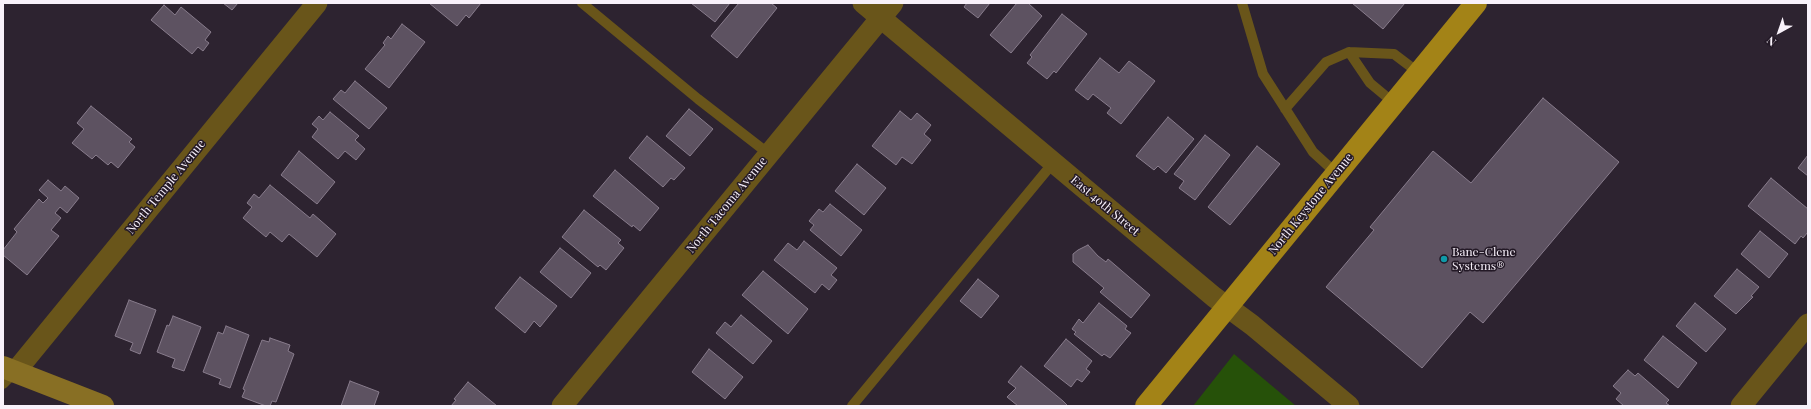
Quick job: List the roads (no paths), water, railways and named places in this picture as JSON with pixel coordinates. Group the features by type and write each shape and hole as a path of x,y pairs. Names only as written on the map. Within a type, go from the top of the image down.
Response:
{"main road":[{"name":"North Keystone Avenue","path":"1146,406 1476,3"}],"street":[{"name":"North Temple Avenue","path":"7,374 317,3"},
{"name":"East 40th Street","path":"863,3 887,10 1053,163 1214,297 1349,406"},
{"name":"North Tacoma Avenue","path":"562,406 887,10"},
{"path":"1741,406 1808,324"},
{"path":"7,374 103,406"}],"lane":[{"path":"582,3 692,94 769,154"},
{"path":"1242,3 1263,74 1313,152 1336,173"},
{"path":"1285,109 1326,62 1349,52 1394,54 1419,73"},
{"path":"1349,52 1370,83 1394,103"},
{"path":"852,406 1053,163"}],"place":[{"name":"Bane-Clene Systems®","path":"1444,259"}]}
